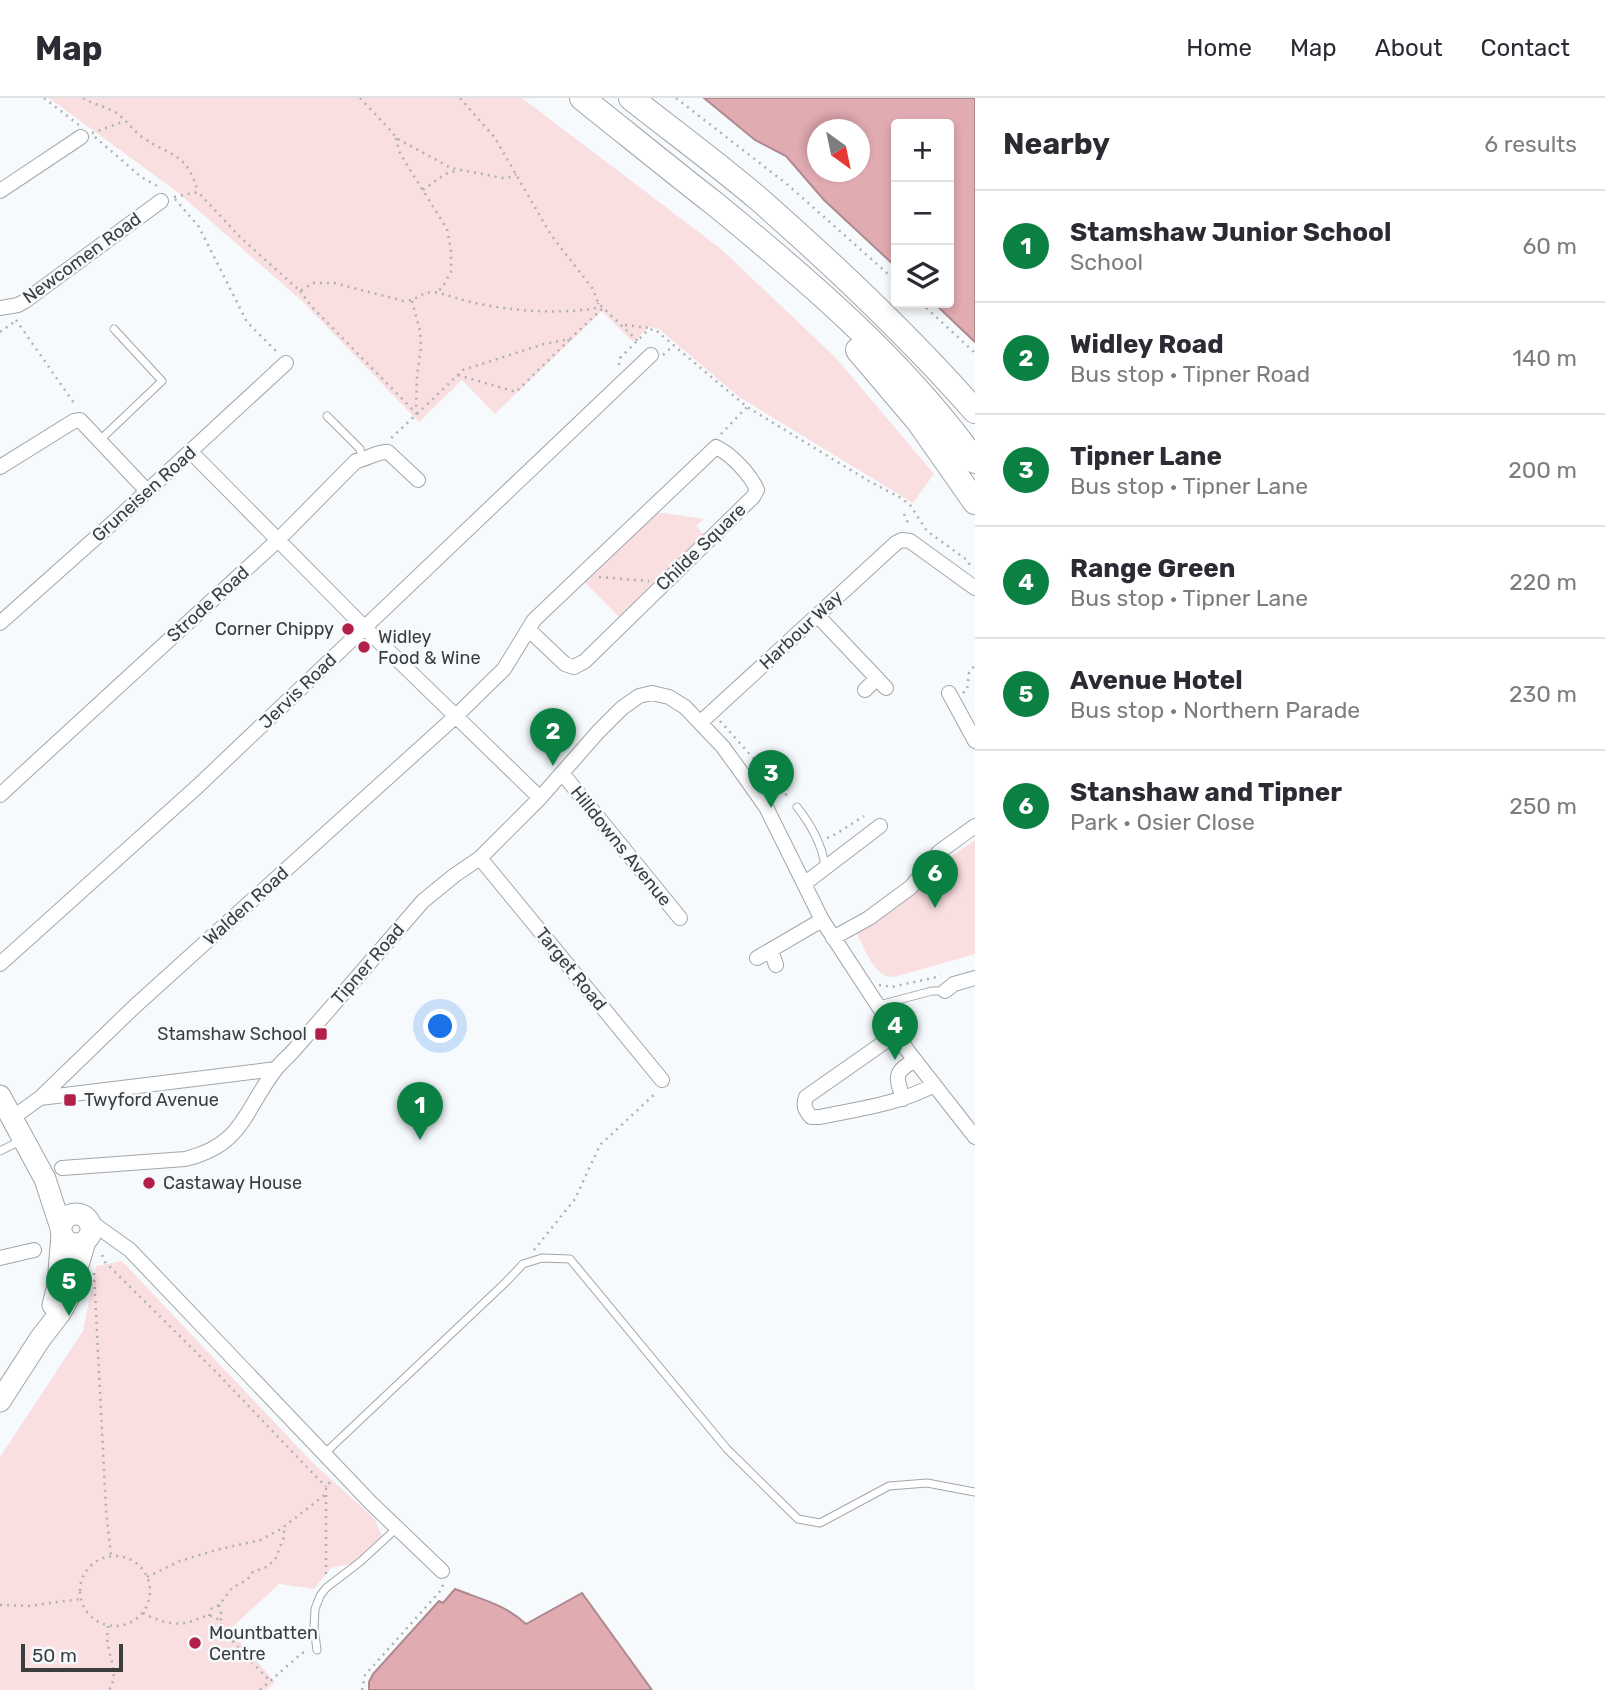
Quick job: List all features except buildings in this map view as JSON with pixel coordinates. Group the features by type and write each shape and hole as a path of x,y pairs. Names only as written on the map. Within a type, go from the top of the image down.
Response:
{"highway":[{"path":"582,98 783,260 838,310 904,375 975,461"},
{"path":"631,98 759,199 855,286 940,371 975,411"},
{"path":"783,260 919,422 975,502"},
{"path":"855,286 913,331 975,388"}],"main road":[{"path":"0,1096 9,1120 53,1173 89,1234 68,1299 0,1401"},
{"path":"53,1173 64,1238 76,1244 89,1234"},
{"path":"40,1339 57,1296 62,1231"}],"street":[{"path":"0,191 86,135"},
{"name":"Newcomen Road","path":"0,308 25,301 167,199"},
{"name":"Jervis Road","path":"0,964 198,786 651,355"},
{"name":"Gruneisen Road","path":"2,618 147,491 286,363"},
{"path":"0,467 74,421 80,420 147,491"},
{"path":"368,457 390,439"},
{"path":"456,716 504,670 534,620 716,447"},
{"name":"Childe Square","path":"529,630 565,664 575,667 585,661 753,497 757,490 754,481 725,451 716,447"},
{"path":"368,457 382,451 392,454 418,481"},
{"path":"190,452 365,628 540,798"},
{"name":"Strode Road","path":"0,795 278,540 356,461 368,457"},
{"name":"Harbour Way","path":"701,722 902,540 906,519"},
{"path":"902,540 910,541 975,588"},
{"path":"817,615 882,683 865,690"},
{"name":"Tipner Road","path":"53,1173 185,1158 202,1155 217,1147 230,1137 244,1119 276,1069 422,901 480,858 540,798 622,708 639,696 652,693 669,697 701,722"},
{"path":"949,693 952,711 975,741"},
{"name":"Walden Road","path":"9,1120 40,1098 135,1007 456,716"},
{"path":"701,722 723,747 766,807 822,920 896,1034 975,1137"},
{"name":"Hilldowns Avenue","path":"562,773 680,918"},
{"path":"803,884 880,826"},
{"path":"833,938 869,918 911,887 939,852 975,826"},
{"name":"Target Road","path":"480,858 662,1080"},
{"path":"757,958 822,920"},
{"path":"771,950 776,965"},
{"path":"945,991 954,984 975,978"},
{"path":"896,1034 806,1097 803,1105 805,1111 811,1117 820,1117 903,1099 934,1086"},
{"path":"903,1099 897,1080 898,1072 915,1060"},
{"path":"40,1098 276,1069"},
{"path":"89,1234 121,1243 130,1250 371,1503 442,1571"},
{"path":"0,1258 34,1250"}],"lane":[{"path":"100,440 162,382 114,329"},
{"path":"327,416 368,457"},
{"path":"797,807 818,842 825,868"},
{"path":"922,875 934,879 953,868"},
{"path":"878,1005 932,990 945,991"},
{"path":"0,1151 23,1139"},
{"path":"324,1454 523,1264 542,1258 570,1259 727,1449 797,1519 820,1523 888,1486 927,1483 975,1492"},
{"path":"317,1650 315,1609 320,1596 397,1528"}],"path":[{"path":"44,98 199,227 247,322 286,363"},
{"path":"83,98 118,114 143,138 178,156 192,173 198,192 241,238 300,291 312,307 415,413"},
{"path":"360,98 393,132 399,151 447,229 451,272 442,288 436,292"},
{"path":"460,98 495,138 551,235 593,289 598,303 638,341 653,329"},
{"path":"676,98 788,185 891,277"},
{"path":"86,135 125,121"},
{"path":"396,138 440,163 462,170 503,178 516,174"},
{"path":"423,190 445,174 462,170"},
{"path":"167,199 198,192"},
{"path":"300,291 313,283 334,283 404,301 412,301 427,292 436,292 471,302 524,310 581,311 598,307 598,303"},
{"path":"412,301 421,346 415,413"},
{"path":"457,374 516,392 604,307"},
{"path":"926,308 975,353"},
{"path":"16,320 76,407"},
{"path":"622,325 653,329 747,407 911,505 927,531 967,560 975,575"},
{"path":"390,439 463,369 527,348 570,339"},
{"path":"716,447 721,434 747,407"},
{"path":"580,576 666,582"},
{"path":"967,690 969,673 975,665"},
{"path":"716,717 797,807"},
{"path":"818,842 864,816"},
{"path":"879,984 901,985 950,974"},
{"path":"523,1264 575,1199 600,1145 660,1090 664,1083 662,1080"},
{"path":"89,1234 105,1262 216,1372 326,1487"},
{"path":"93,1270 96,1284 106,1510 111,1556"},
{"path":"326,1588 326,1487 334,1476"},
{"path":"148,1577 180,1561 260,1540 284,1527 326,1494"},
{"path":"209,1616 211,1609 219,1605 232,1588 275,1560 284,1537 284,1527"},
{"path":"111,1556 133,1560 141,1567 148,1577 150,1595 143,1613 136,1620 118,1627 99,1623 91,1617 81,1599 80,1588 90,1567 111,1556"},
{"path":"362,1690 365,1675 442,1589"},
{"path":"0,1605 29,1606 81,1599"},
{"path":"219,1605 222,1617 220,1621"},
{"path":"143,1613 155,1620 172,1623 185,1623 214,1616 270,1681"},
{"path":"108,1626 107,1637 114,1671 109,1690"},
{"path":"260,1690 302,1653 317,1650"}],"shaded area":[{"path":"49,98 522,98 721,249 836,358 934,474 913,503 739,397 659,329 649,327 633,342 602,311 495,414 462,380 419,422 302,301 176,191"},
{"path":"704,98 975,98 975,342 939,308 954,308 954,119 891,119 891,262 808,182 870,182 870,119 807,119 807,180 786,156 755,140"},
{"path":"656,512 704,519 696,526 705,535 619,617 584,582"},
{"path":"975,840 975,954 894,977 881,973 871,962 857,934 917,891 941,882 937,866"},
{"path":"122,1261 313,1463 374,1518 382,1536 354,1563 331,1568 314,1589 279,1584 229,1630 275,1682 266,1690 0,1690 0,1457 83,1331 96,1266"},
{"path":"455,1589 501,1607 526,1624 582,1593 652,1690 369,1690 373,1674 439,1601 443,1603"}],"place":[{"name":"Corner Chippy","path":"348,629"},
{"name":"Widley Food & Wine","path":"364,647"},
{"name":"Widley Road","path":"553,766"},
{"name":"Tipner Lane","path":"771,808"},
{"name":"Stanshaw and Tipner","path":"935,908"},
{"name":"Stamshaw School","path":"321,1034"},
{"name":"Range Green","path":"895,1060"},
{"name":"Twyford Avenue","path":"70,1100"},
{"name":"Stamshaw Junior School","path":"420,1140"},
{"name":"Castaway House","path":"149,1183"},
{"name":"Avenue Hotel","path":"69,1316"},
{"name":"Mountbatten Centre","path":"195,1643"}]}
